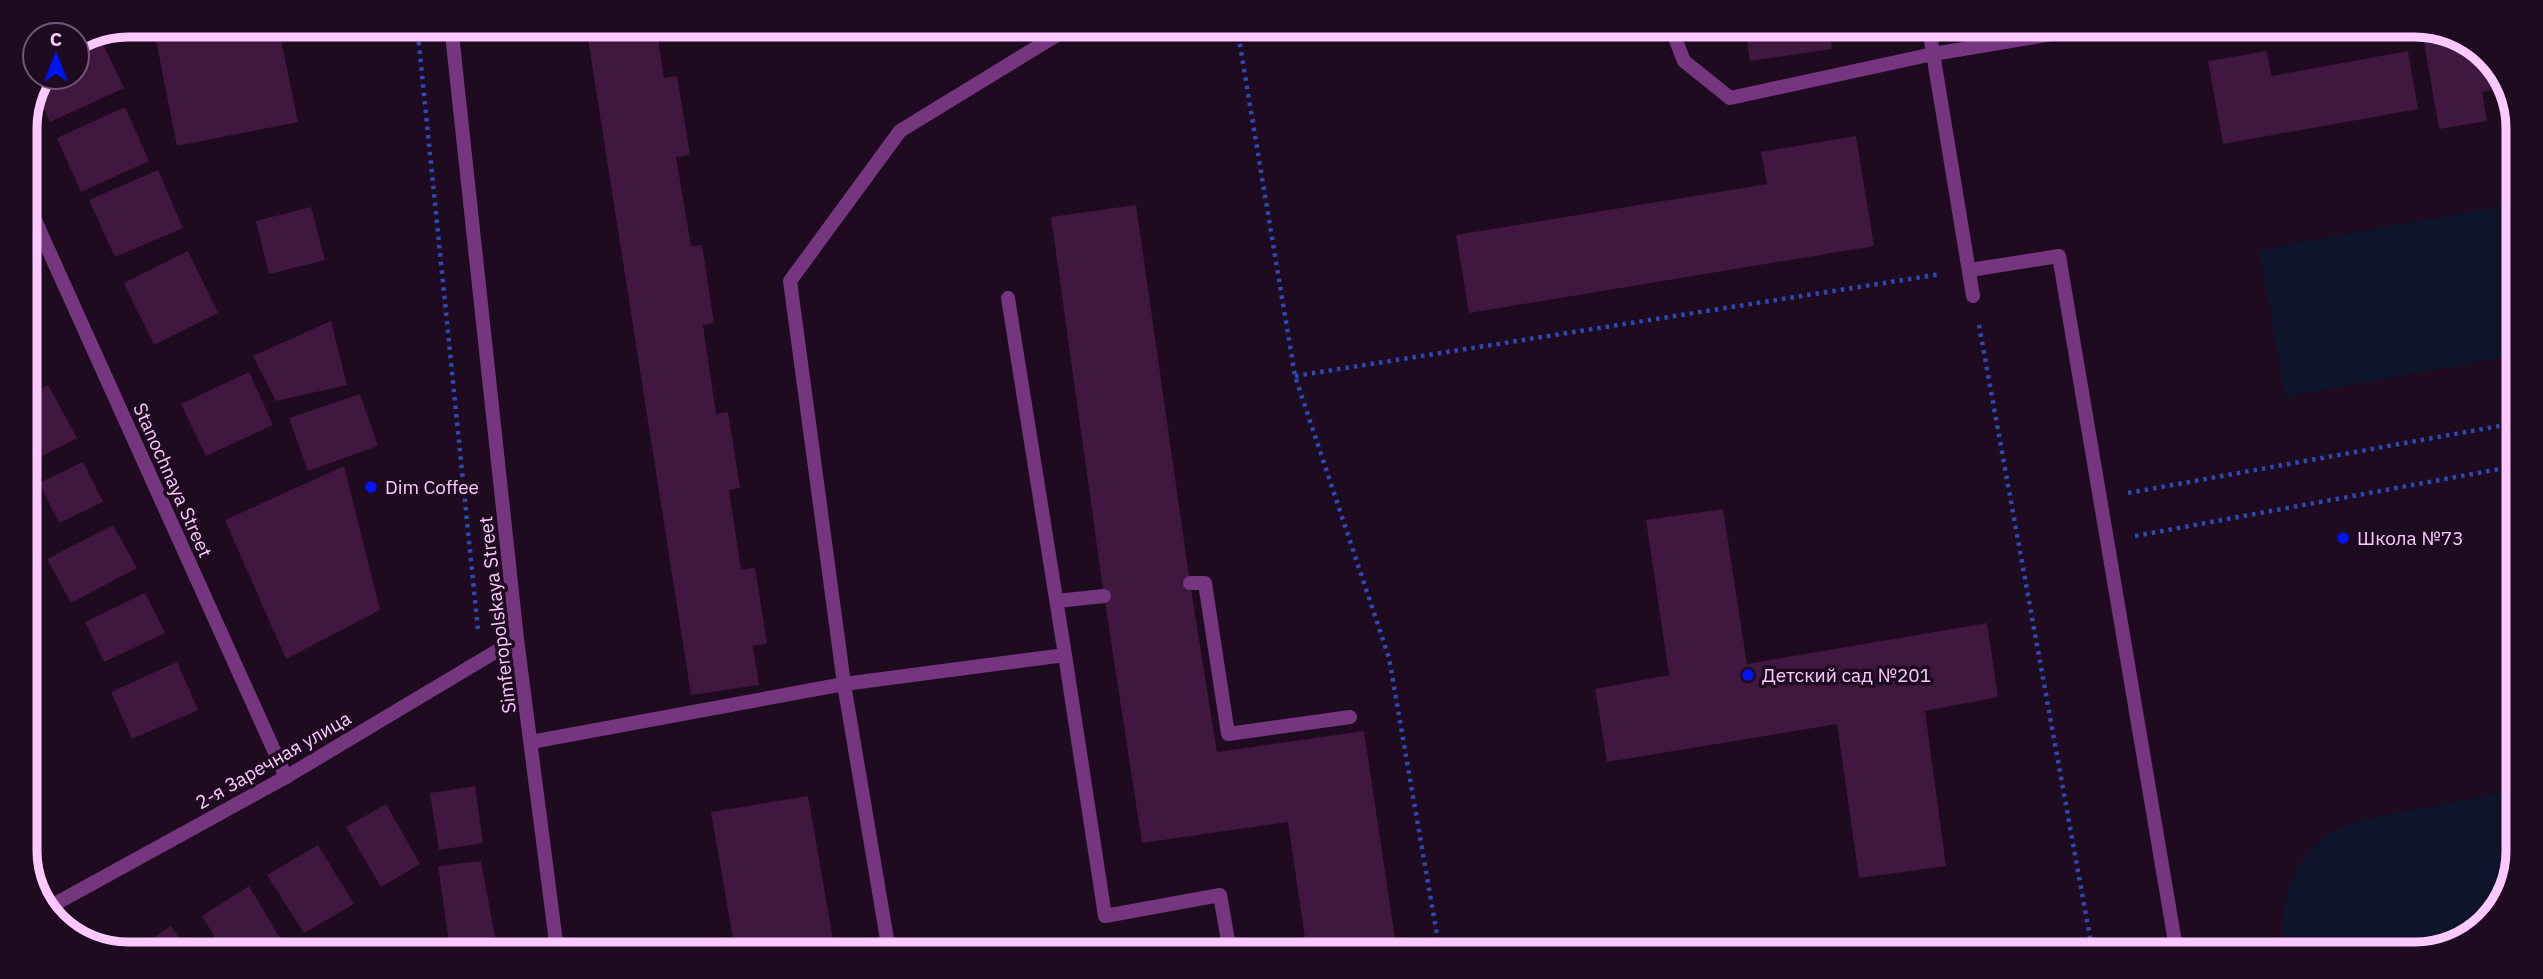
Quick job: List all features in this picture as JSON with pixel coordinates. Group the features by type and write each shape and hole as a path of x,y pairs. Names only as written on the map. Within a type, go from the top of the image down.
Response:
{"street":[{"name":"Simferopolskaya Street","path":"452,37 517,639 556,942"},
{"path":"887,942 844,684 790,281 900,131 1054,37"},
{"path":"1675,37 1684,61 1730,98 1933,54 2035,37"},
{"path":"1930,37 1973,296"},
{"name":"Stanochnaya Street","path":"37,225 286,777"},
{"path":"1970,270 2059,256 2174,942"},
{"path":"1008,298 1105,916 1220,895 1228,942"},
{"path":"1190,583 1205,583 1228,734 1350,717"},
{"path":"1057,601 1104,596"},
{"name":"2-я Заречная улица","path":"54,905 286,777 481,663 517,639"},
{"path":"531,742 844,684 1065,655"}],"path":[{"path":"418,37 481,663"},
{"path":"1239,37 1295,376 1389,658 1438,942"},
{"path":"1295,376 1970,270"},
{"path":"1973,296 2091,942"},
{"path":"2100,498 2506,425"},
{"path":"2107,541 2506,468"}],"shaded area":[{"path":"2506,205 2506,357 2285,397 2259,250"},
{"path":"2506,792 2505,864 2494,897 2480,916 2456,933 2428,941 2284,942 2285,900 2290,883 2308,853 2321,840 2345,826"}],"building":[{"path":"155,37 280,37 298,122 177,146"},
{"path":"588,37 658,37 664,78 677,76 690,155 676,157 691,246 702,245 714,323 703,325 716,414 728,412 740,488 729,490 741,570 755,568 767,643 753,646 759,685 691,695"},
{"path":"1746,37 1830,37 1832,49 1750,61"},
{"path":"2423,38 2445,42 2466,52 2488,72 2497,89 2482,92 2487,121 2439,129"},
{"path":"101,41 124,88 50,122 41,102 44,93 91,91 91,45"},
{"path":"2267,51 2271,76 2408,51 2418,109 2223,144 2208,61"},
{"path":"125,107 149,161 81,192 57,138"},
{"path":"1856,136 1874,246 1469,313 1456,235 1767,184 1761,152"},
{"path":"158,170 183,228 115,257 89,200"},
{"path":"1136,205 1217,752 1364,731 1396,942 1306,942 1288,822 1142,843 1051,217"},
{"path":"311,207 325,260 269,274 256,221"},
{"path":"188,251 218,313 154,345 124,283"},
{"path":"331,321 347,385 276,401 253,356"},
{"path":"249,372 273,425 206,456 181,404"},
{"path":"48,385 77,438 37,459 37,391"},
{"path":"360,394 378,446 308,471 289,418"},
{"path":"83,462 103,502 59,523 39,483"},
{"path":"344,466 380,610 286,659 225,520"},
{"path":"1723,509 1747,664 1987,623 1998,697 1925,711 1946,866 1859,878 1837,724 1607,762 1595,689 1669,675 1646,520"},
{"path":"113,525 137,568 71,603 47,559"},
{"path":"145,593 165,633 104,662 85,622"},
{"path":"177,662 198,710 132,739 111,692"},
{"path":"475,786 483,843 439,850 430,793"},
{"path":"808,796 833,942 734,942 711,812"},
{"path":"386,804 420,864 381,887 346,827"},
{"path":"318,845 354,904 304,933 267,875"},
{"path":"481,861 495,937 449,941 438,866"},
{"path":"249,886 282,942 218,942 202,916"},
{"path":"171,926 182,942 147,942"}],"place":[{"name":"Dim Coffee","path":"371,487"},
{"name":"Школа №73","path":"2343,538"},
{"name":"Детский сад №201","path":"1748,675"}]}
